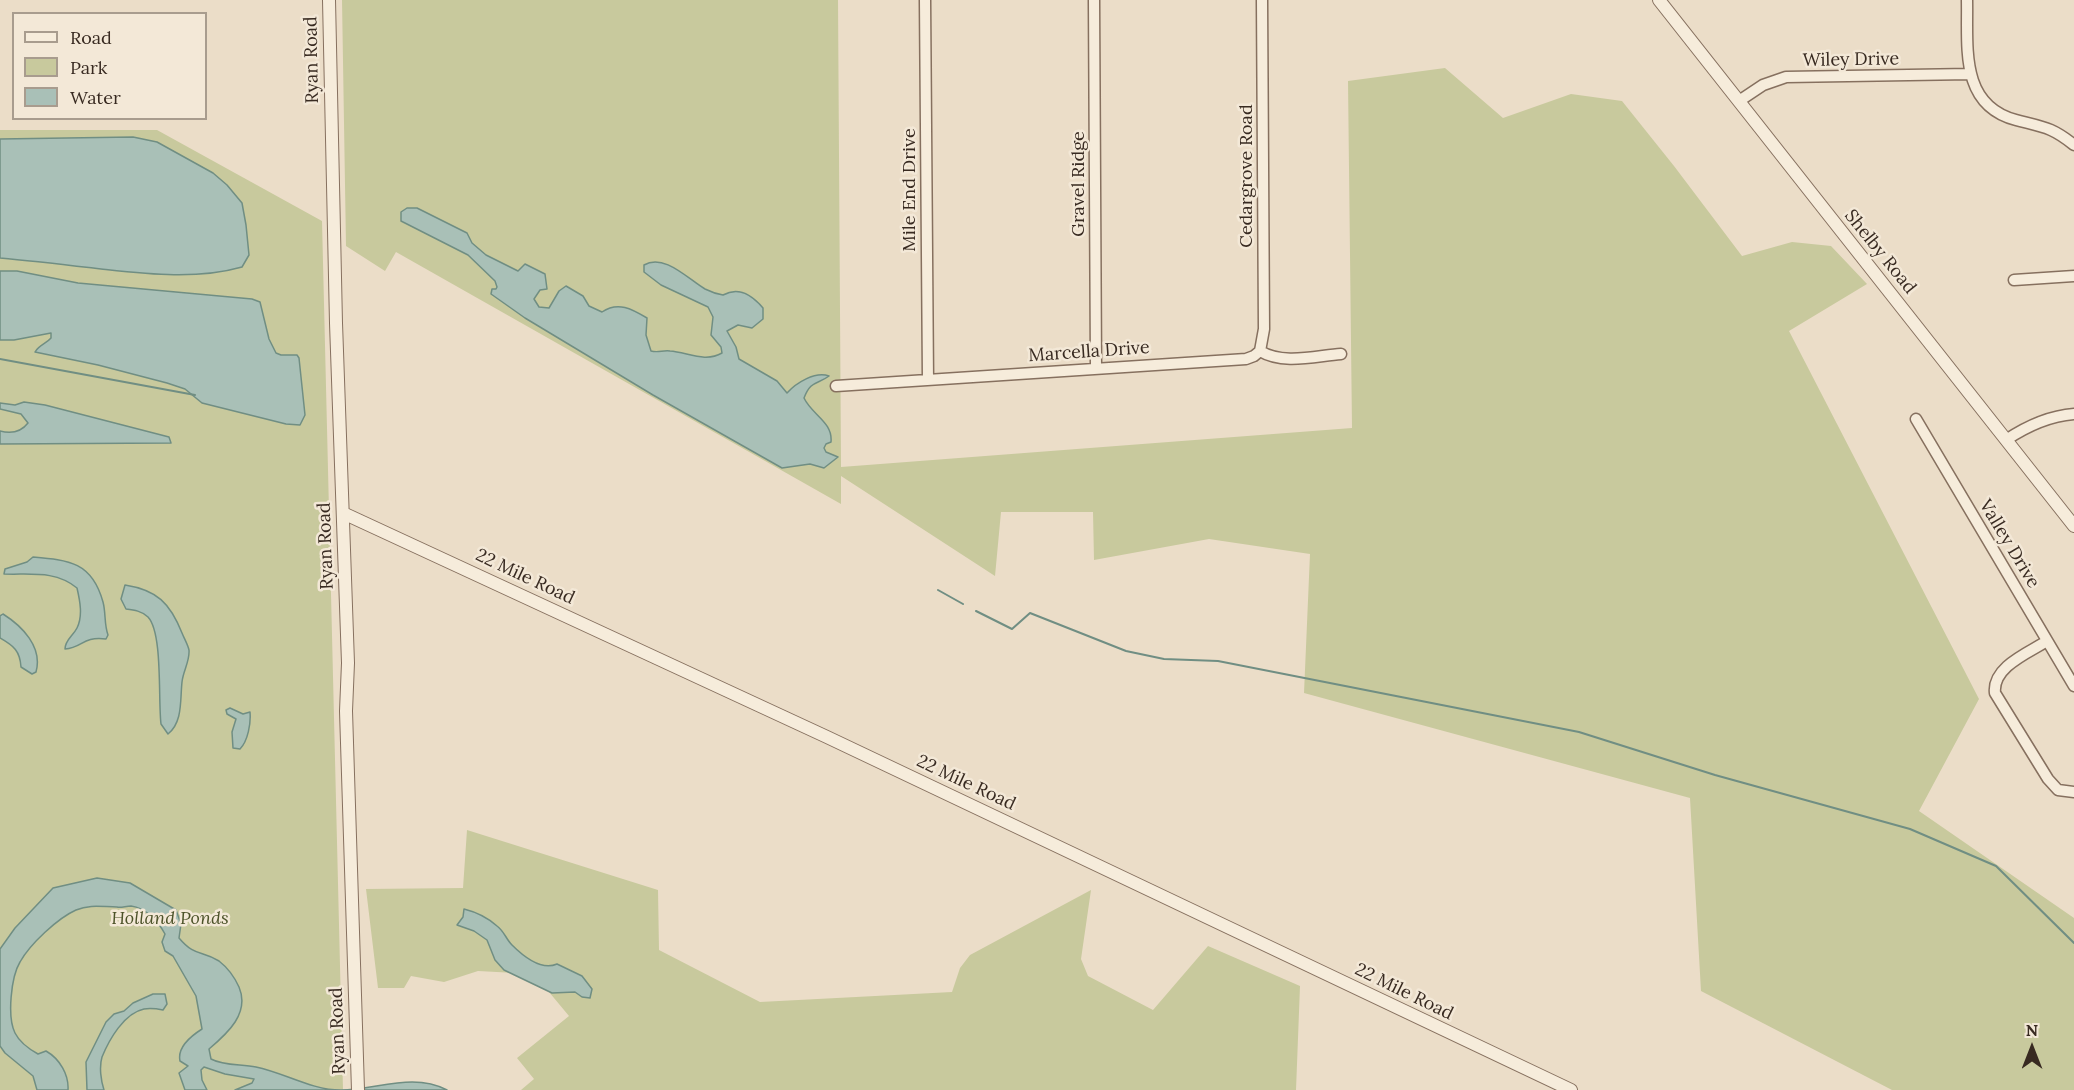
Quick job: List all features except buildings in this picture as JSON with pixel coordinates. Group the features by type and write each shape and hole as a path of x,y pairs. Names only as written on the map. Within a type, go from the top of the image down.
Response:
{"street":[{"name":"Ryan Road","path":"329,0 348,663 346,711 358,1090"},
{"name":"Mile End Drive","path":"926,0 928,380"},
{"name":"Gravel Ridge","path":"1094,0 1096,368"},
{"name":"Cedargrove Road","path":"1260,351 1264,329 1262,0"},
{"name":"Shelby Road","path":"1659,0 2074,526"},
{"path":"1967,0 1970,74 1981,97 1993,110 2015,120 2053,130 2074,145"},
{"name":"Wiley Drive","path":"1739,101 1763,85 1786,77 1970,74"},
{"path":"2014,280 2074,276"},
{"name":"Marcella Drive","path":"836,386 1246,359 1254,357 1260,351"},
{"path":"1260,351 1268,356 1286,359 1341,354"},
{"path":"2006,440 2021,430 2046,419 2074,414"},
{"name":"Valley Drive","path":"1916,419 2074,686"},
{"name":"22 Mile Road","path":"343,513 827,736 1571,1090"},
{"path":"2047,641 2005,669 1995,681 1995,693 2048,779 2058,790 2074,792"}],"green space":[{"path":"342,0 838,0 841,467 1352,428 1348,81 1445,68 1503,118 1571,94 1622,101 1742,256 1792,242 1831,246 1867,284 1789,331 1979,699 1919,811 2074,918 2074,1090 1892,1090 1701,991 1690,798 1304,693 1310,554 1209,539 1094,560 1093,512 1001,512 995,576 841,476 841,504 396,252 385,271 346,246"},
{"name":"Holland Ponds","path":"0,130 157,130 322,221 343,1090 0,1090"},
{"path":"467,830 658,890 659,950 760,1002 952,992 960,968 970,955 1091,890 1081,959 1088,976 1153,1010 1208,946 1300,986 1296,1090 521,1090 534,1079 517,1058 569,1016 534,974 478,971 444,982 411,976 404,988 378,988 366,889 463,888"}],"water":[{"path":"133,137 157,142 213,173 227,185 242,203 249,255 242,267 207,274 172,275 0,258 0,139"},
{"path":"407,208 417,208 467,233 472,243 486,255 518,271 525,264 545,274 547,289 540,290 534,299 539,307 549,308 559,291 566,286 583,296 589,306 602,312 619,307 630,309 647,318 646,335 651,351 670,351 703,357 722,353 721,347 711,335 713,317 708,307 661,285 644,272 644,265 660,262 668,265 705,289 723,295 734,291 745,293 763,308 763,319 752,328 738,325 727,331 736,347 739,359 777,381 787,393 806,379 818,375 829,376 812,386 804,398 829,429 831,442 824,448 826,452 838,457 824,468 810,464 782,468 653,395 525,318 491,294 492,289 497,287 495,281 468,255 401,221 401,212"},
{"path":"0,271 17,271 78,283 252,299 260,302 269,339 276,353 297,355 299,358 305,415 300,425 286,424 202,403 185,389 167,383 35,352 51,338 51,333 14,340 0,340"},
{"path":"24,402 45,405 169,437 171,443 0,444 0,431 16,431 28,423 21,414 0,409 0,403 15,405"},
{"path":"33,557 68,562 86,571 98,589 103,602 108,635 106,639 92,639 76,647 65,649 80,619 77,588 69,582 51,576 4,574 5,569 27,562"},
{"path":"125,585 154,594 167,606 188,648 189,654 182,682 178,717 168,734 161,724 158,652 153,625 143,613 126,609 121,599"},
{"path":"3,614 24,631 34,646 36,672 32,674 21,667 15,650 0,638 0,616"},
{"path":"230,708 243,714 250,712 248,732 240,749 233,748 232,732 236,719 227,714 226,710"},
{"path":"97,878 130,883 176,910 181,924 179,938 194,951 219,961 233,976 242,996 242,1005 230,1029 209,1049 211,1059 227,1064 256,1067 319,1087 341,1090 235,1090 252,1083 254,1079 225,1074 204,1067 201,1070 202,1080 207,1090 185,1090 179,1073 188,1066 180,1061 181,1051 189,1039 202,1029 196,996 173,956 165,951 162,942 165,934 147,912 136,907 91,906 76,910 45,932 30,947 14,977 11,1017 15,1033 31,1050 38,1054 46,1051 55,1058 65,1073 68,1084 68,1090 37,1090 33,1076 5,1053 0,1046 0,949 15,928 53,888"},
{"path":"464,909 481,915 493,923 521,954 533,961 545,966 557,964 582,976 592,989 590,998 582,997 575,992 552,993 504,970 495,960 487,940 474,931 457,925 463,917"},
{"path":"153,994 165,994 167,1004 163,1010 144,1009 124,1021 113,1035 102,1057 101,1074 104,1090 87,1090 86,1062 106,1022 114,1014 124,1011 133,1003"},
{"path":"421,1082 447,1090 341,1090"}],"waterway":[{"path":"0,359 195,395"},
{"path":"938,590 963,604"},
{"path":"976,611 1012,629 1030,613 1126,651 1164,659 1218,661 1579,732 1715,775 1910,829 1996,866 2074,943"}]}
